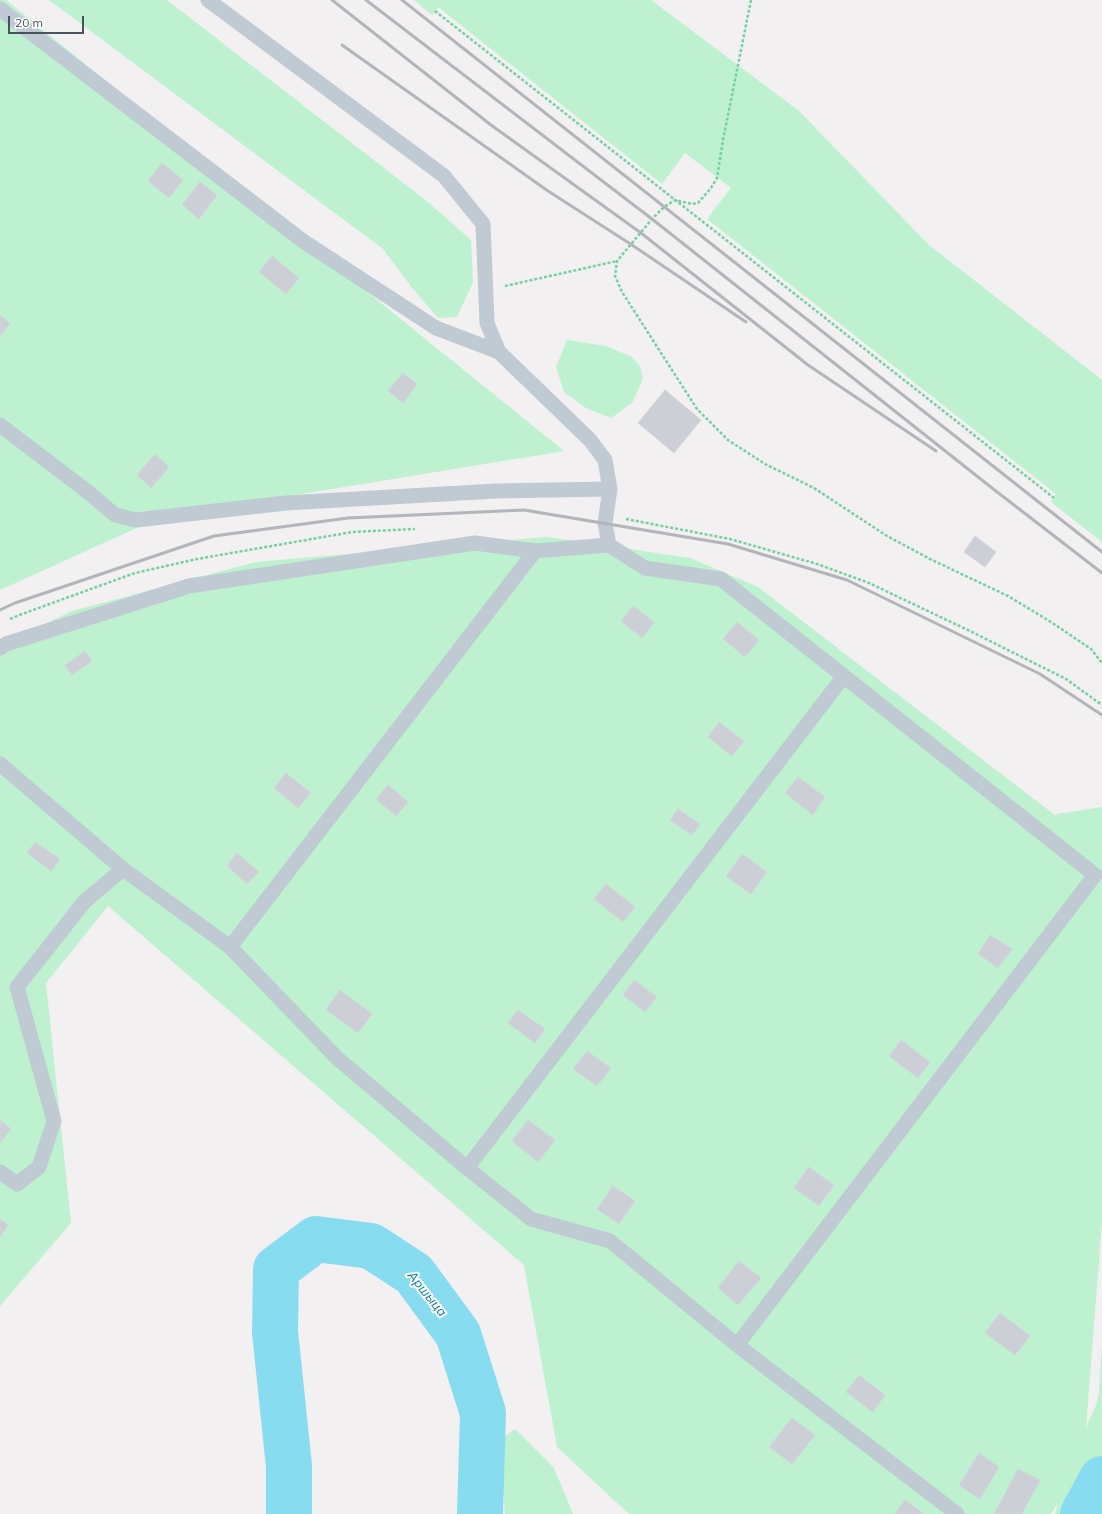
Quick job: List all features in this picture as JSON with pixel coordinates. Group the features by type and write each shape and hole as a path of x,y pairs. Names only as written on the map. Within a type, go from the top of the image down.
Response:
{"lane":[{"path":"208,0 444,176 483,224 485,291 488,323 499,352"},
{"path":"0,9 302,241 436,328 499,352 590,440 605,460 610,489 605,523 609,545"},
{"path":"0,425 88,492 115,515 136,520 286,503 496,491 610,489"},
{"path":"0,648 6,644 189,586 475,543 534,551 609,545 645,568 721,579 1095,875 737,1345"},
{"path":"230,947 534,551"},
{"path":"467,1168 844,676"},
{"path":"0,764 123,869 230,947 337,1058 467,1168 531,1219 610,1241 737,1345 957,1514"},
{"path":"0,1172 17,1184 39,1167 54,1121 17,987 86,901 123,869"}],"path":[{"path":"751,0 723,140 718,178 698,203 692,204 675,200 664,207 652,219 617,262 615,276 622,292 697,409 728,440 765,464 814,488 887,536 932,560 1008,596 1051,622 1091,649 1102,663"},
{"path":"435,11 1054,498"},
{"path":"485,291 617,262"},
{"path":"606,515 730,539 817,564 869,583 1066,679 1102,705"}],"green space":[{"path":"0,0 6,0 564,451 161,517 0,590"},
{"path":"49,0 167,0 428,202 471,240 473,282 457,317 438,318 413,289 383,249"},
{"path":"414,0 651,0 799,111 929,245 1102,380 1102,542 1051,502 1056,494 707,219 731,188 685,153 662,184 438,7 432,15"},
{"path":"567,340 606,346 632,357 640,366 643,379 632,403 611,418 586,408 564,392 556,367"},
{"path":"547,537 690,558 758,587 1056,816 1057,814 1102,807 1102,1222 1086,1428 1096,1405 1099,1392 1102,1344 1102,1514 1055,1514 1058,1503 1051,1514 629,1514 557,1447 524,1265 108,906 46,983 71,1223 0,1306 0,645 72,611 256,562"},
{"path":"515,1429 554,1468 573,1514 505,1514 500,1450 504,1437"}],"building":[{"path":"162,163 183,180 169,198 148,181"},
{"path":"200,182 217,195 199,219 182,205"},
{"path":"272,256 299,278 286,294 259,272"},
{"path":"0,315 10,323 0,336"},
{"path":"403,373 417,384 403,403 388,391"},
{"path":"665,390 701,420 674,453 638,423"},
{"path":"155,454 169,467 151,488 137,475"},
{"path":"975,536 996,552 985,567 964,552"},
{"path":"633,606 654,622 642,638 621,621"},
{"path":"737,622 759,640 745,657 723,639"},
{"path":"85,651 92,661 72,675 65,665"},
{"path":"719,722 744,741 732,756 708,737"},
{"path":"286,773 311,793 298,808 274,788"},
{"path":"798,777 825,797 813,815 785,793"},
{"path":"388,785 408,802 396,816 376,799"},
{"path":"678,809 700,824 692,835 670,820"},
{"path":"35,842 60,859 51,871 27,853"},
{"path":"237,853 259,872 247,884 227,866"},
{"path":"742,854 767,872 751,894 726,876"},
{"path":"606,884 635,907 623,922 594,899"},
{"path":"990,935 1012,949 998,968 978,954"},
{"path":"634,980 657,997 645,1012 623,995"},
{"path":"340,990 372,1014 358,1033 326,1010"},
{"path":"518,1010 545,1029 535,1043 508,1023"},
{"path":"901,1040 930,1062 918,1078 889,1056"},
{"path":"587,1051 611,1068 597,1086 573,1069"},
{"path":"0,1120 11,1129 0,1143"},
{"path":"528,1120 555,1140 538,1162 512,1141"},
{"path":"809,1167 834,1185 819,1206 794,1188"},
{"path":"613,1186 635,1201 619,1224 597,1209"},
{"path":"0,1219 8,1225 0,1237"},
{"path":"739,1261 761,1278 738,1305 718,1288"},
{"path":"1000,1313 1030,1336 1015,1355 985,1333"},
{"path":"859,1375 885,1395 873,1412 846,1392"},
{"path":"792,1418 815,1435 792,1464 769,1447"},
{"path":"979,1453 999,1467 980,1499 959,1485"},
{"path":"1018,1469 1040,1480 1022,1514 994,1514"},
{"path":"905,1500 924,1514 895,1514"}],"waterway":[{"name":"Аршыца","path":"289,1514 289,1466 275,1332 276,1269 316,1239 371,1246 414,1274 458,1334 483,1413 480,1514"},
{"path":"1083,1514 1102,1479"}],"railway":[{"path":"332,0 491,125 641,233 808,365 936,451"},
{"path":"366,0 652,219 992,488 1102,573"},
{"path":"402,0 1102,552"},
{"path":"342,45 548,191 632,245 746,322"},
{"path":"0,610 15,603 214,536 348,518 524,510 728,544 847,580 1040,674 1102,715"}]}
